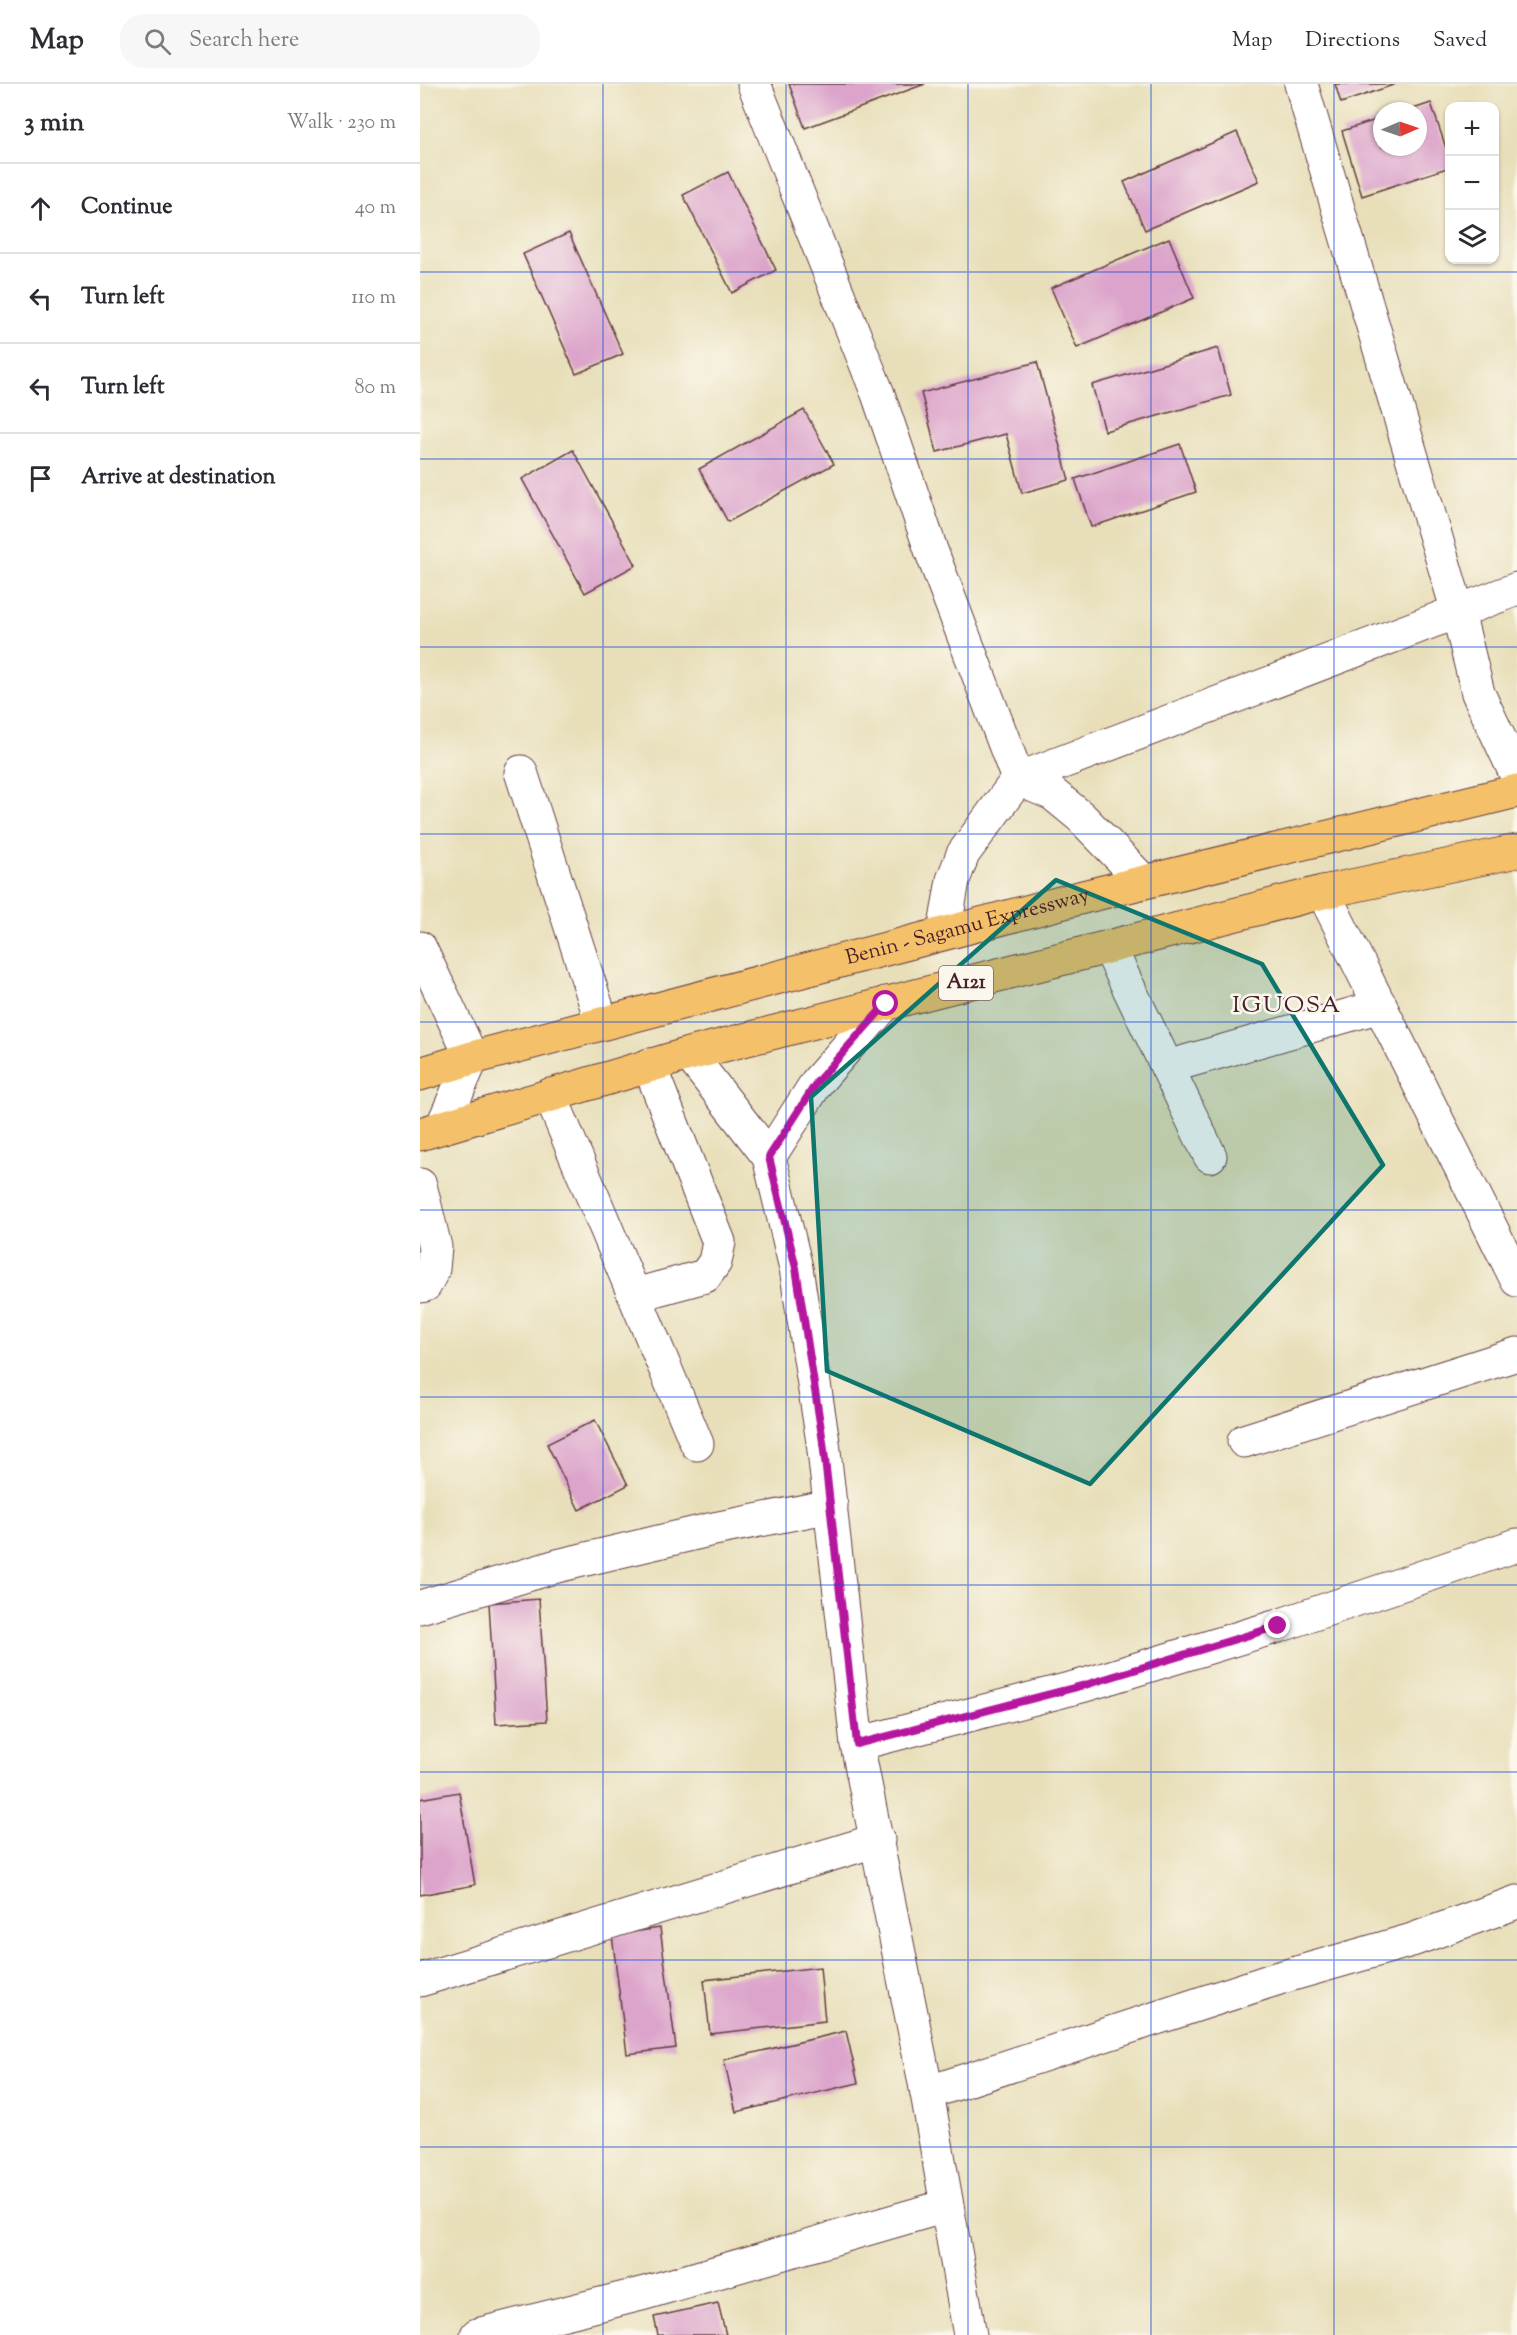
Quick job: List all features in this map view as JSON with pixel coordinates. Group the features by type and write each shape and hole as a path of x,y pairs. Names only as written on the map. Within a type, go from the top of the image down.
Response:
{"highway":[{"name":"Benin - Sagamu Expressway","path":"420,1074 602,1023 944,933 1517,791"},
{"name":"A121","path":"431,1131 689,1054 1323,892 1517,851"}],"street":[{"path":"754,84 878,394 931,550 1018,779 1053,794 1081,817 1144,882"},
{"path":"1301,84 1458,612 1478,693 1517,776"},
{"path":"944,933 953,880 963,854 1018,779 1517,589"},
{"path":"521,772 602,1023"},
{"path":"1323,892 1517,1280"},
{"path":"1109,947 1210,1156"},
{"path":"420,948 472,1058 431,1131"},
{"path":"769,1157 817,1082 886,1004"},
{"path":"1167,1067 1381,1006"},
{"path":"689,1054 769,1157 796,1268 831,1506 857,1744 927,2093 970,2335"},
{"path":"635,1295 705,1276 715,1262 719,1242 649,1065"},
{"path":"550,1095 697,1444"},
{"path":"420,1185 435,1247 433,1269 424,1285 420,1286"},
{"path":"1244,1441 1517,1354"},
{"path":"420,1607 568,1563 709,1530 831,1506"},
{"path":"857,1744 1085,1685 1278,1626 1517,1545"},
{"path":"420,1980 878,1840"},
{"path":"927,2093 1279,1978 1412,1940 1517,1902"},
{"path":"477,2335 645,2293 946,2206"}],"highlighted area":[{"path":"1056,880 1262,964 1383,1165 1090,1484 827,1371 811,1097"}],"building":[{"path":"789,84 925,84 805,128"},
{"path":"1335,84 1396,84 1341,103"},
{"path":"1431,103 1445,145 1445,169 1362,196 1342,131 1373,121 1373,156 1427,156 1427,104"},
{"path":"1237,132 1259,181 1145,230 1124,182"},
{"path":"728,172 776,270 732,293 683,195"},
{"path":"569,233 623,354 576,374 523,254"},
{"path":"1169,238 1194,298 1077,348 1051,288"},
{"path":"1218,348 1231,395 1105,431 1092,385"},
{"path":"1037,362 1069,480 1022,493 1006,434 937,452 921,393"},
{"path":"804,410 834,464 728,522 699,469"},
{"path":"1180,444 1196,492 1091,527 1075,479"},
{"path":"573,450 636,565 585,593 522,479"},
{"path":"595,1420 628,1485 579,1510 547,1444"},
{"path":"539,1599 547,1721 496,1724 489,1603"},
{"path":"459,1792 475,1885 420,1895 420,1799"},
{"path":"660,1928 676,2048 627,2054 612,1935"},
{"path":"820,1967 825,2021 710,2034 704,1980"},
{"path":"846,2031 858,2083 736,2112 724,2060"},
{"path":"718,2303 726,2335 658,2335 654,2317"}],"district":[{"name":"IGUOSA","path":"1287,1006"}],"route":[{"path":"886,1004 817,1082 769,1157 796,1268 823,1442 857,1744 1085,1685 1278,1626"}]}
